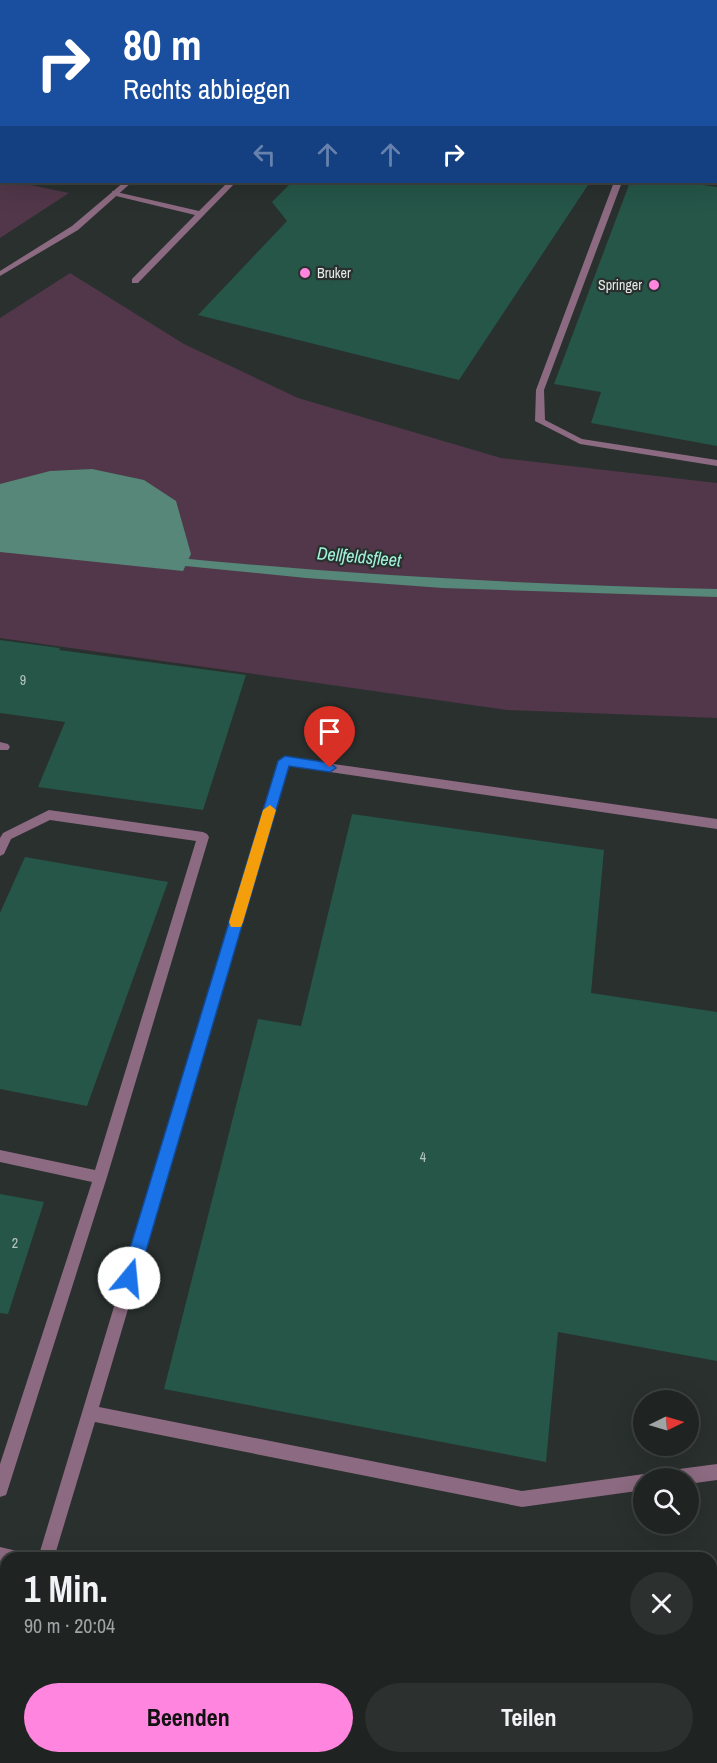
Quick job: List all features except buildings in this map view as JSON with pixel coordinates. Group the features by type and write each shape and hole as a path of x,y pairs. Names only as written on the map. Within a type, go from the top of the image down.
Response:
{"street":[{"path":"0,274 75,228 127,183"},
{"path":"135,281 231,183"},
{"path":"618,183 540,390 540,421 580,441 717,463"},
{"path":"115,193 200,214"},
{"path":"48,1552 285,761 717,824"},
{"path":"0,851 7,836 49,814 203,837 100,1177 0,1489"},
{"path":"0,1156 100,1177"},
{"path":"89,1413 522,1499 633,1484"},
{"path":"699,1474 717,1472"}],"shaded area":[{"path":"0,183 21,183 69,193 0,238"},
{"path":"70,273 184,344 298,398 501,458 717,483 717,718 507,710 0,638 0,318"},
{"path":"92,469 144,480 176,501 191,554 183,571 0,552 0,484 50,471"}],"waterway":[{"name":"Dellfeldsfleet","path":"169,561 306,574 443,583 580,590 717,593"}],"slow traffic":[{"path":"236,922 270,810"}],"place":[{"name":"Bruker","path":"305,273"},
{"name":"Springer","path":"654,285"}],"route":[{"path":"129,1278 285,761 330,768"}]}
